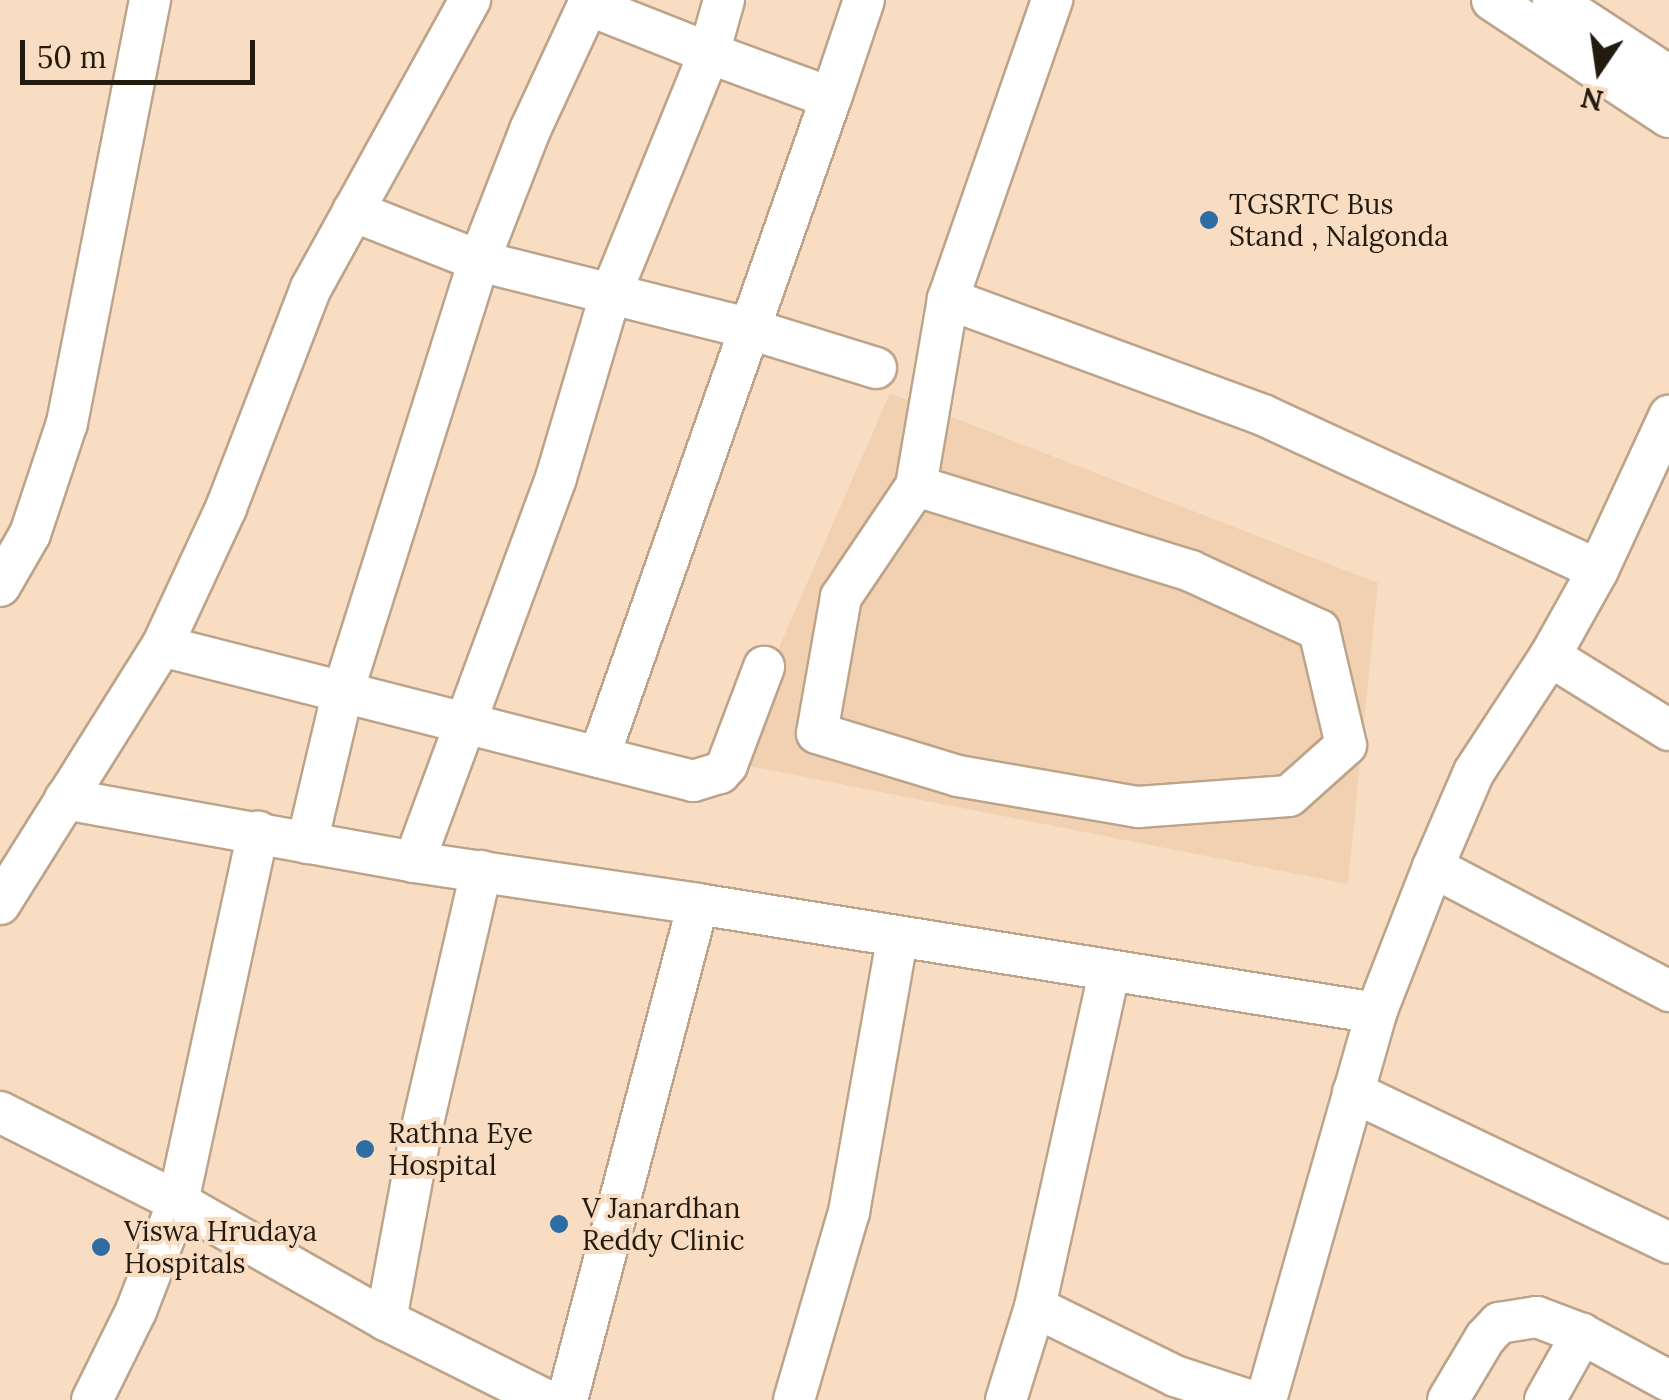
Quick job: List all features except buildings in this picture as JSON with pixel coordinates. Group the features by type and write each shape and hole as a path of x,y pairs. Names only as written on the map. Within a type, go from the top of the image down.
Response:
{"street":[{"path":"0,586 15,532 67,423 150,0"},
{"path":"0,904 162,646 226,508 311,288 470,0"},
{"path":"414,862 556,478 610,296 709,53 724,0"},
{"path":"599,757 864,0"},
{"path":"916,486 1191,571 1318,630 1346,745 1289,796 1138,807 958,776 817,733 841,597 916,486 948,299 1052,0"},
{"path":"1492,0 1669,117"},
{"path":"1552,0 1669,76"},
{"path":"307,843 342,694 479,261 530,130 588,5 831,98"},
{"path":"353,212 479,261 747,328 876,368"},
{"path":"948,299 1264,415 1598,570"},
{"path":"1266,1400 1376,1013 1433,867 1474,772 1550,656 1598,570 1669,416"},
{"path":"162,646 676,779 705,780 720,773 733,754 764,667"},
{"path":"1550,656 1669,730"},
{"path":"65,800 414,862 1376,1013"},
{"path":"92,1400 136,1311 178,1202 258,832"},
{"path":"1433,867 1669,991"},
{"path":"386,1320 420,1136 481,871"},
{"path":"568,1400 698,904"},
{"path":"794,1400 849,1212 897,940"},
{"path":"1006,1400 1035,1306 1109,973"},
{"path":"1353,1092 1669,1242"},
{"path":"0,1112 178,1202 386,1320 546,1400"},
{"path":"1035,1306 1175,1376 1248,1400"},
{"path":"1448,1400 1485,1338 1499,1323 1536,1317 1582,1334 1669,1381"},
{"path":"1545,1400 1582,1334"}],"shaded area":[{"path":"890,393 1378,583 1348,884 729,762"}],"place":[{"name":"TGSRTC Bus Stand , Nalgonda","path":"1209,220"},
{"name":"Rathna Eye Hospital","path":"365,1149"},
{"name":"V Janardhan Reddy Clinic","path":"559,1224"},
{"name":"Viswa Hrudaya Hospitals","path":"101,1247"}]}
